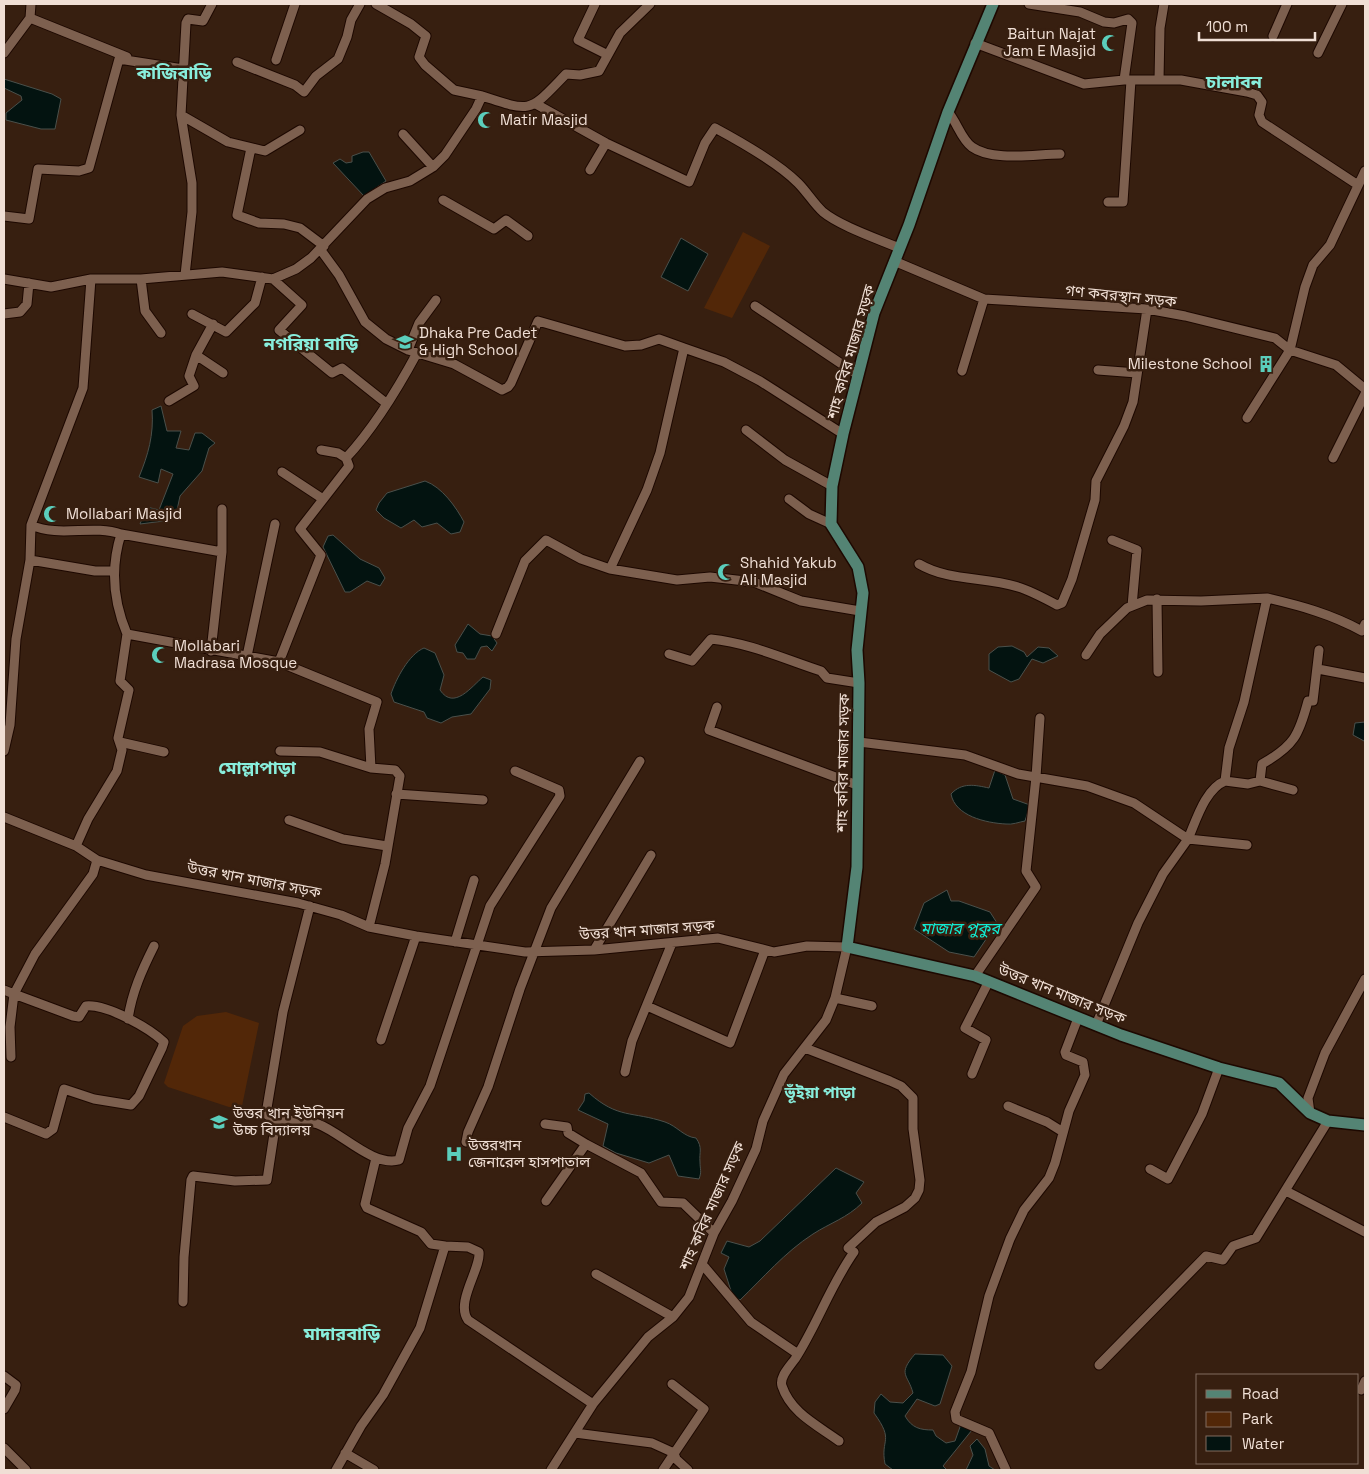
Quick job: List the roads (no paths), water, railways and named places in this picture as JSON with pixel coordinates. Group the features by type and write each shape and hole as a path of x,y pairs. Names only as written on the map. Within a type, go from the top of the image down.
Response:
{"main road":[{"name":"শাহ কবির মাজার সড়ক","path":"847,947 857,867 859,683 857,650 862,593 858,567 831,524 832,486 843,434 874,313 948,112 975,43 993,4"},
{"name":"উত্তর খান মাজার সড়ক","path":"847,947 975,976 1096,1025 1218,1068 1279,1083 1310,1113 1328,1121 1365,1125"}],"street":[{"path":"4,53 30,18 30,4"},
{"path":"185,275 192,212 192,183 181,115 186,23 188,19 203,21 212,4"},
{"path":"276,60 295,4"},
{"path":"238,62 295,84 304,92 316,76 338,59 351,20 360,4"},
{"path":"376,4 411,24 426,36 419,57 425,65 454,90 482,96 518,108 536,104 566,74 599,71 620,33 650,4"},
{"path":"595,4 578,40 608,55"},
{"path":"1029,4 1080,12 1104,22 1114,23 1128,19 1132,23 1123,202 1108,202"},
{"path":"1159,80 1160,28 1164,4"},
{"path":"1273,36 1287,4"},
{"path":"1318,54 1342,4"},
{"path":"30,18 134,60"},
{"path":"975,43 1084,84 1128,80 1159,80 1203,83 1256,95 1262,102 1259,115 1262,122 1358,185"},
{"path":"4,216 29,220 38,168 79,171 89,168 117,61 122,58 183,69"},
{"path":"273,279 296,269 322,247 367,199 386,188 410,181 432,167 445,155 476,109 482,96"},
{"path":"536,104 606,143 690,182 706,143 715,128 739,141 783,170 798,183 824,212 853,228 899,248"},
{"path":"948,112 971,147 983,152 995,156 1060,154"},
{"path":"181,115 228,142 265,151 300,130"},
{"path":"403,134 432,167"},
{"path":"590,170 606,143"},
{"path":"251,148 237,215 259,223 284,224 300,228 322,247 365,322 386,339 412,351 454,364 502,390 508,387 538,321 625,346 641,345 659,339 724,362 760,381 843,434"},
{"path":"1247,418 1290,350 1305,287 1314,265 1330,245 1365,171"},
{"path":"443,200 494,229 506,220 528,236"},
{"name":"গণ কবরস্থান সড়ক","path":"894,262 984,299 1147,309 1185,316 1275,338 1290,350 1336,365 1365,388"},
{"path":"4,278 51,287 91,279 141,279 222,272 273,279 302,305 279,330 332,373 342,368 386,402"},
{"path":"192,314 226,332 255,303 262,277"},
{"path":"4,751 10,725 16,639 30,560 31,525 83,388 91,279"},
{"path":"141,279 145,311 161,333"},
{"path":"4,314 20,312 26,304 29,283"},
{"path":"962,371 984,299"},
{"path":"346,458 377,420 386,402 402,382 419,323 436,300"},
{"path":"755,306 858,375"},
{"path":"919,564 949,577 970,578 1017,586 1057,605 1062,603 1072,579 1095,500 1096,481 1124,426 1133,402 1147,309"},
{"path":"169,401 194,386 189,376 196,355 213,324"},
{"path":"610,569 647,490 660,452 684,348"},
{"path":"196,355 223,373"},
{"path":"1098,370 1137,373"},
{"path":"1333,458 1365,394"},
{"path":"746,430 785,460 832,486"},
{"path":"279,662 321,555 300,529 350,466 346,458 321,450"},
{"path":"282,472 323,499"},
{"path":"789,499 809,514 831,524"},
{"path":"211,651 222,552 222,508"},
{"path":"247,656 276,524"},
{"path":"31,525 41,530 62,533 112,532 222,552"},
{"path":"76,846 88,819 118,772 121,757 118,738 129,690 120,682 127,634 120,617 114,593 114,571 121,534"},
{"path":"496,634 525,561 546,540 581,559 610,569 678,580 710,577 754,582 801,601 860,611"},
{"path":"1112,540 1137,550 1132,606"},
{"path":"30,560 94,571 114,571"},
{"path":"1086,655 1100,634 1132,606 1147,600 1157,599 1201,601 1267,598 1303,606 1364,629"},
{"path":"1225,781 1229,748 1244,702 1267,598"},
{"path":"1157,599 1158,672"},
{"path":"127,634 211,651 279,662 377,702 369,729 371,768"},
{"path":"669,654 692,661 712,639 735,642 757,647 821,671 827,678 859,683"},
{"path":"1260,781 1262,764 1292,743 1297,736 1308,701 1313,700 1319,650"},
{"path":"1318,669 1365,678"},
{"path":"716,707 709,730 857,785"},
{"path":"975,976 1036,887 1026,871 1040,718"},
{"path":"120,742 164,752"},
{"path":"859,742 965,754 1018,774 1087,786 1134,803 1188,839 1246,845"},
{"path":"280,751 320,752 371,768 398,772 400,776 385,864 369,926"},
{"path":"466,1142 468,1132 488,1087 507,1025 533,953 555,901 640,761"},
{"path":"276,1121 280,1119 317,1124 376,1158 399,1160 402,1155 408,1128 430,1086 494,898 560,796 559,790 515,771"},
{"path":"1096,1025 1138,923 1163,874 1188,839 1201,810 1217,787 1225,781 1248,784 1260,781 1294,790"},
{"path":"396,794 483,800"},
{"name":"উত্তর খান মাজার সড়ক","path":"4,817 76,846 97,860 146,875 310,906 369,926 416,936 533,953 594,950 718,938 774,952 808,946 847,947"},
{"path":"289,820 343,839 387,846"},
{"path":"594,950 651,855"},
{"path":"11,1057 10,1027 14,994 35,954 93,874 97,860"},
{"path":"455,942 474,880"},
{"path":"276,1121 266,1114 283,1012 310,906"},
{"path":"381,1040 416,936"},
{"path":"625,1072 632,1041 672,943"},
{"path":"128,1019 131,998 137,980 154,946"},
{"name":"শাহ কবির মাজার সড়ক","path":"551,1470 594,1404 648,1336 673,1316 689,1297 714,1233 732,1201 756,1149 763,1121 784,1074 826,1020 835,998 847,947"},
{"path":"647,1006 730,1043 765,950"},
{"path":"1310,1113 1308,1098 1325,1053 1365,979"},
{"path":"972,1074 986,1040 965,1028 989,982"},
{"path":"4,990 73,1016 79,1016 86,1006 93,1005 146,1028 164,1042 139,1096 131,1105 94,1098 64,1088 53,1129 49,1133 46,1134 4,1117"},
{"path":"835,998 872,1006"},
{"path":"1006,1470 988,1434 956,1419 955,1412 971,1372 989,1296 1010,1239 1024,1210 1049,1178 1069,1112 1085,1075 1083,1062 1066,1055 1065,1052 1078,1018"},
{"path":"805,1048 890,1081 908,1092 913,1098 913,1129 920,1180 915,1198 905,1207 876,1222 848,1248 854,1252 836,1278 798,1354 782,1378 782,1385 802,1416 839,1441"},
{"path":"1150,1169 1168,1179 1202,1114 1218,1068"},
{"path":"1008,1106 1047,1122 1063,1132"},
{"path":"183,1302 184,1257 191,1180 193,1176 235,1181 267,1180 276,1121"},
{"path":"1099,1365 1206,1256 1223,1260 1233,1246 1256,1238 1328,1121"},
{"path":"545,1124 566,1127 568,1132 586,1144 640,1174 662,1202 683,1203 714,1233"},
{"path":"546,1201 586,1144"},
{"path":"376,1158 365,1204 368,1208 421,1232 430,1244 468,1247 479,1252 468,1286 465,1316 468,1320 594,1404"},
{"path":"1286,1191 1365,1232"},
{"path":"336,1470 361,1426 383,1395 420,1328 445,1246"},
{"path":"702,1264 751,1322 798,1354"},
{"path":"596,1274 673,1316"},
{"path":"4,1376 16,1385 4,1409"},
{"path":"663,1470 704,1409 672,1384"},
{"path":"575,1433 652,1443 674,1453 676,1459 688,1470"},
{"path":"4,1448 26,1470"},
{"path":"345,1453 374,1470"}],"water":[{"path":"4,79 52,94 61,99 55,129 41,129 6,120 6,113 22,100 21,96 4,88"},
{"path":"369,152 386,181 364,196 333,163 340,159 346,163 352,162 352,156"},
{"path":"681,238 708,254 688,291 661,277"},
{"path":"161,406 167,431 181,431 176,448 189,450 195,433 202,433 215,443 209,448 202,471 180,496 176,515 164,521 140,524 147,507 159,510 173,474 161,469 158,483 139,477 150,445 152,410"},
{"path":"425,481 443,493 457,510 464,522 460,532 451,534 437,523 422,527 414,520 401,528 384,518 376,510 387,493"},
{"path":"333,535 360,559 379,568 385,578 380,586 367,581 350,592 345,592 323,547 328,536"},
{"path":"468,624 480,634 492,636 497,643 492,651 487,646 481,647 475,659 467,659 463,653 457,652 455,645"},
{"path":"1012,646 1024,652 1027,657 1038,647 1049,648 1058,656 1043,663 1032,659 1019,679 1011,682 989,670 989,654 998,647"},
{"path":"424,648 435,653 444,675 440,690 445,696 451,698 463,695 483,677 491,680 490,689 471,714 452,717 441,723 427,718 424,712 394,702 391,694 396,681 408,661"},
{"path":"1365,722 1364,741 1353,735 1355,723"},
{"path":"995,770 1005,775 1013,799 1030,805 1025,821 1008,824 981,820 965,813 954,802 951,794 964,786 974,785 989,788"},
{"name":"মাজার পুকুর","path":"947,890 951,901 959,901 990,912 997,923 974,957 949,952 914,929 924,903"},
{"path":"589,1093 608,1107 617,1111 665,1122 688,1136 696,1138 700,1147 701,1172 699,1179 678,1176 669,1155 649,1163 616,1153 603,1146 608,1124 578,1110 584,1101 585,1094"},
{"path":"836,1168 864,1182 856,1193 862,1203 850,1213 803,1241 740,1300 733,1297 724,1269 729,1257 721,1253 727,1241 749,1247 760,1241"},
{"path":"915,1354 943,1355 952,1366 940,1404 935,1406 917,1399 905,1416 910,1423 917,1428 933,1430 936,1436 946,1443 955,1441 961,1424 972,1430 943,1466 947,1470 893,1470 885,1464 884,1449 886,1440 884,1430 874,1413 875,1402 881,1394 890,1402 903,1403 913,1393 905,1371 906,1366"},
{"path":"977,1439 985,1449 989,1466 995,1470 966,1470 973,1455 970,1446"}],"place":[{"name":"Baitun Najat Jam E Masjid","path":"1110,43"},
{"name":"Matir Masjid","path":"486,120"},
{"name":"Dhaka Pre Cadet & High School","path":"405,342"},
{"name":"Milestone School","path":"1266,364"},
{"name":"Mollabari Masjid","path":"52,514"},
{"name":"Shahid Yakub Ali Masjid","path":"726,572"},
{"name":"Mollabari Madrasa Mosque","path":"160,655"},
{"name":"উত্তর খান ইউনিয়ন উচ্চ বিদ্যালয়","path":"219,1122"},
{"name":"উত্তরখান জেনারেল হাসপাতাল","path":"454,1154"}],"district":[{"name":"কাজিবাড়ি","path":"174,73"},
{"name":"চালাবন","path":"1234,82"},
{"name":"নগরিয়া বাড়ি","path":"311,344"},
{"name":"মোল্লাপাড়া","path":"257,768"},
{"name":"ভূঁইয়া পাড়া","path":"820,1092"},
{"name":"মাদারবাড়ি","path":"342,1334"}]}
